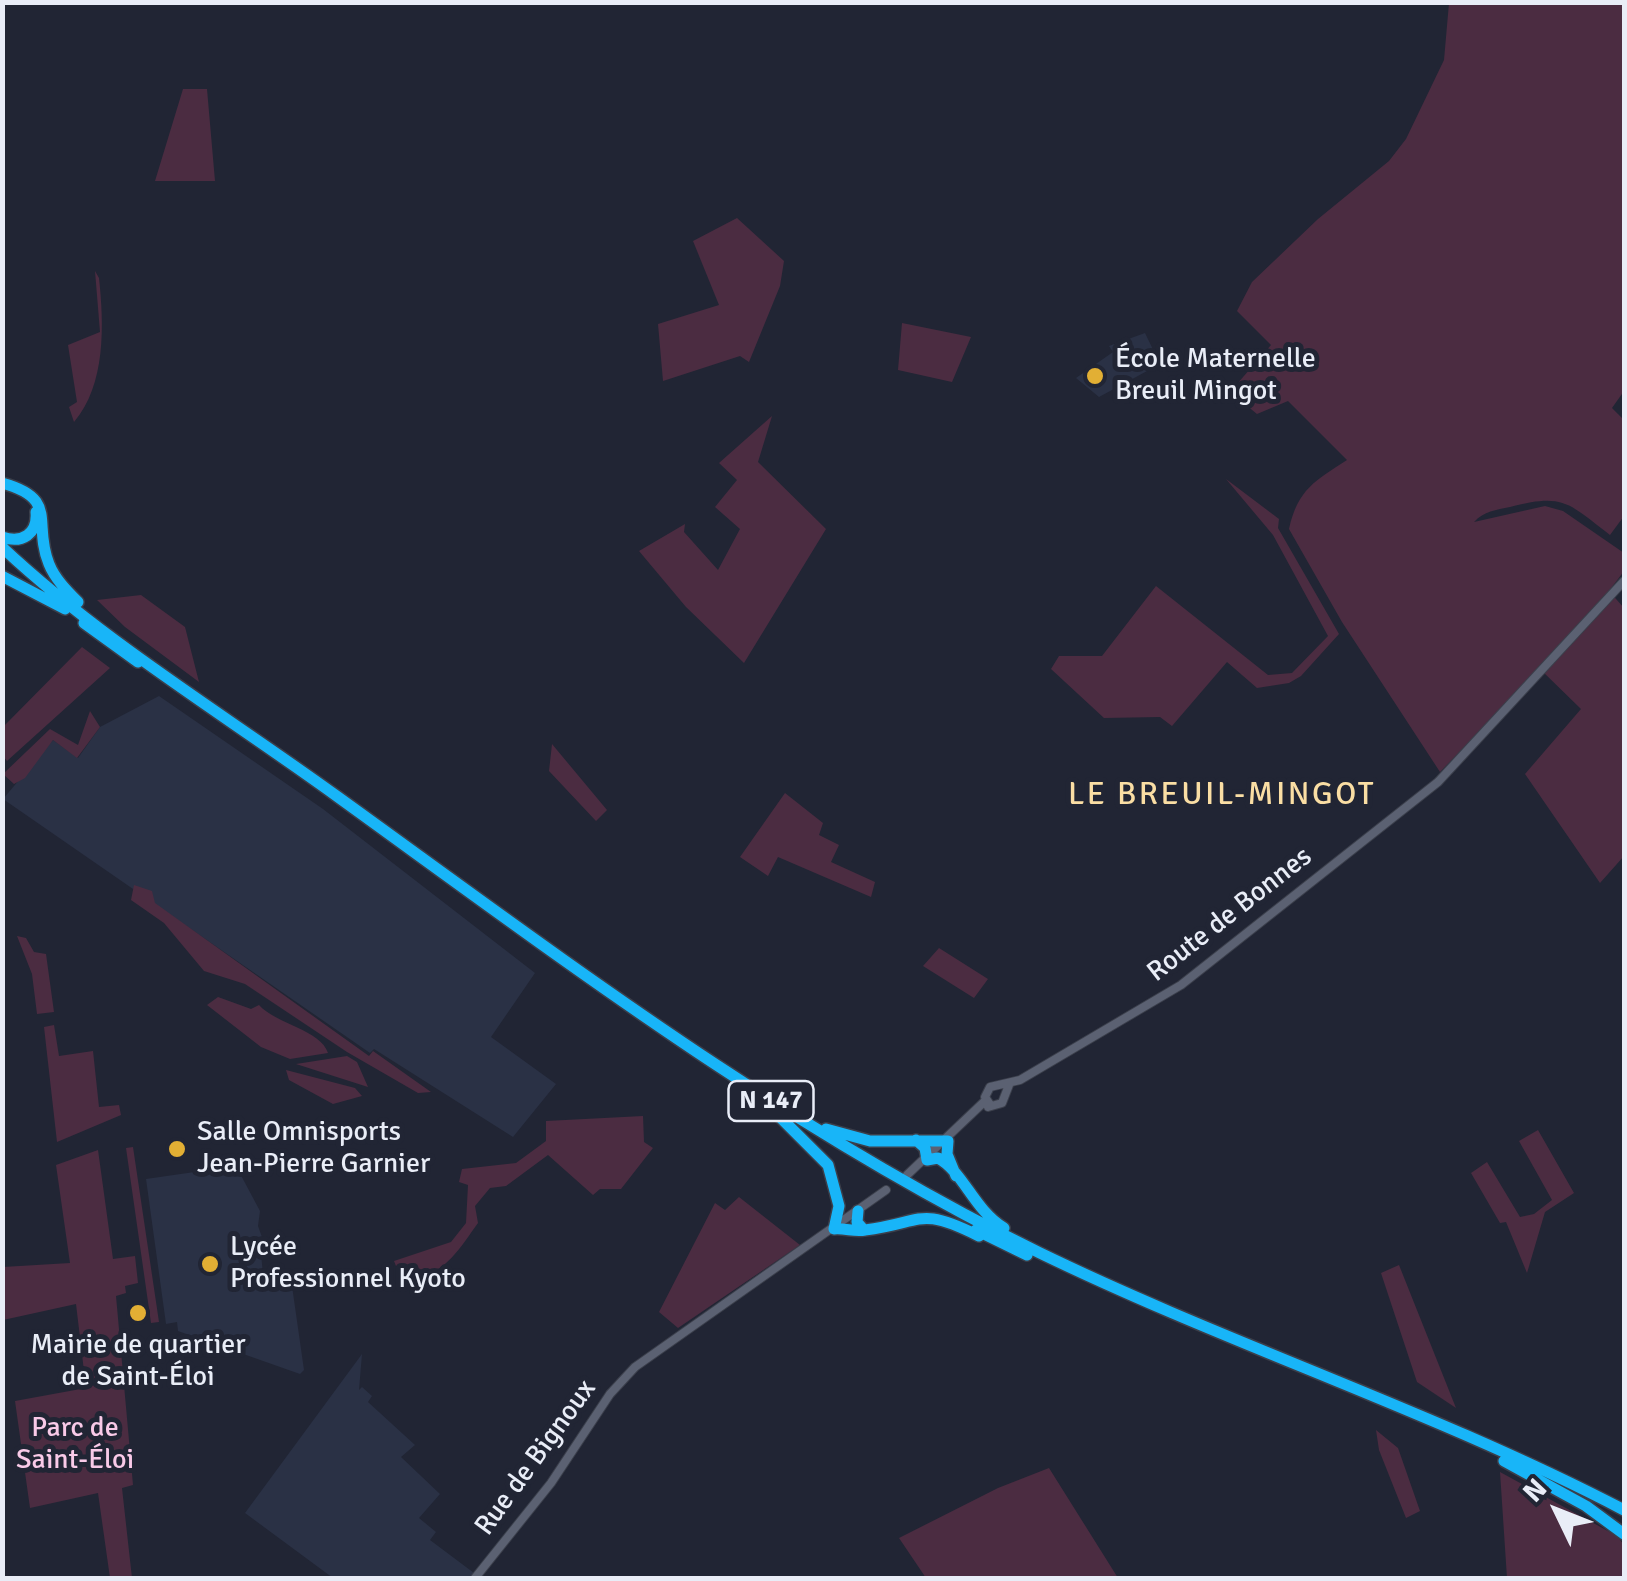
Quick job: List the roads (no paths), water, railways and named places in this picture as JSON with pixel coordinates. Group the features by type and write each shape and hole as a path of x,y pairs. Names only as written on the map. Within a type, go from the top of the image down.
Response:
{"highway":[{"path":"2,487 29,498 37,518 25,538 2,537"},
{"path":"2,487 29,492 39,504 49,564 69,593 106,629"},
{"name":"N 147","path":"2,547 106,629 778,1110 1044,1255 1442,1426 1624,1510"},
{"name":"N 147","path":"2,558 65,609 619,1008 778,1110 997,1241 1153,1313 1504,1461 1624,1518"},
{"path":"2,576 65,609"},
{"path":"778,1110 853,1138 948,1141 946,1154 956,1176"},
{"path":"778,1110 820,1154 833,1178 839,1206 834,1229 864,1230 908,1218 932,1217 997,1241"},
{"path":"916,1140 925,1148 927,1160 942,1160 982,1212 1044,1255"},
{"path":"839,1206 856,1212 857,1222 864,1230"},
{"path":"1504,1461 1586,1506 1624,1534"}],"street":[{"name":"Route de Bonnes","path":"998,1087 1010,1085 1181,985 1438,782 1624,581"},
{"path":"907,1175 986,1105 1002,1103 1010,1085"},
{"path":"986,1105 987,1090 998,1087 1005,1096"},
{"path":"834,1229 886,1190"},
{"name":"Rue de Bignoux","path":"475,1578 635,1366 834,1229"}],"place":[{"name":"École Maternelle Breuil Mingot","path":"1095,376"},
{"name":"Salle Omnisports Jean-Pierre Garnier","path":"177,1149"},
{"name":"Lycée Professionnel Kyoto","path":"210,1264"},
{"name":"Mairie de quartier de Saint-Éloi","path":"138,1313"}],"district":[{"name":"LE BREUIL-MINGOT","path":"1222,796"}],"park label":[{"name":"Parc de Saint-Éloi","path":"75,1445"}]}
